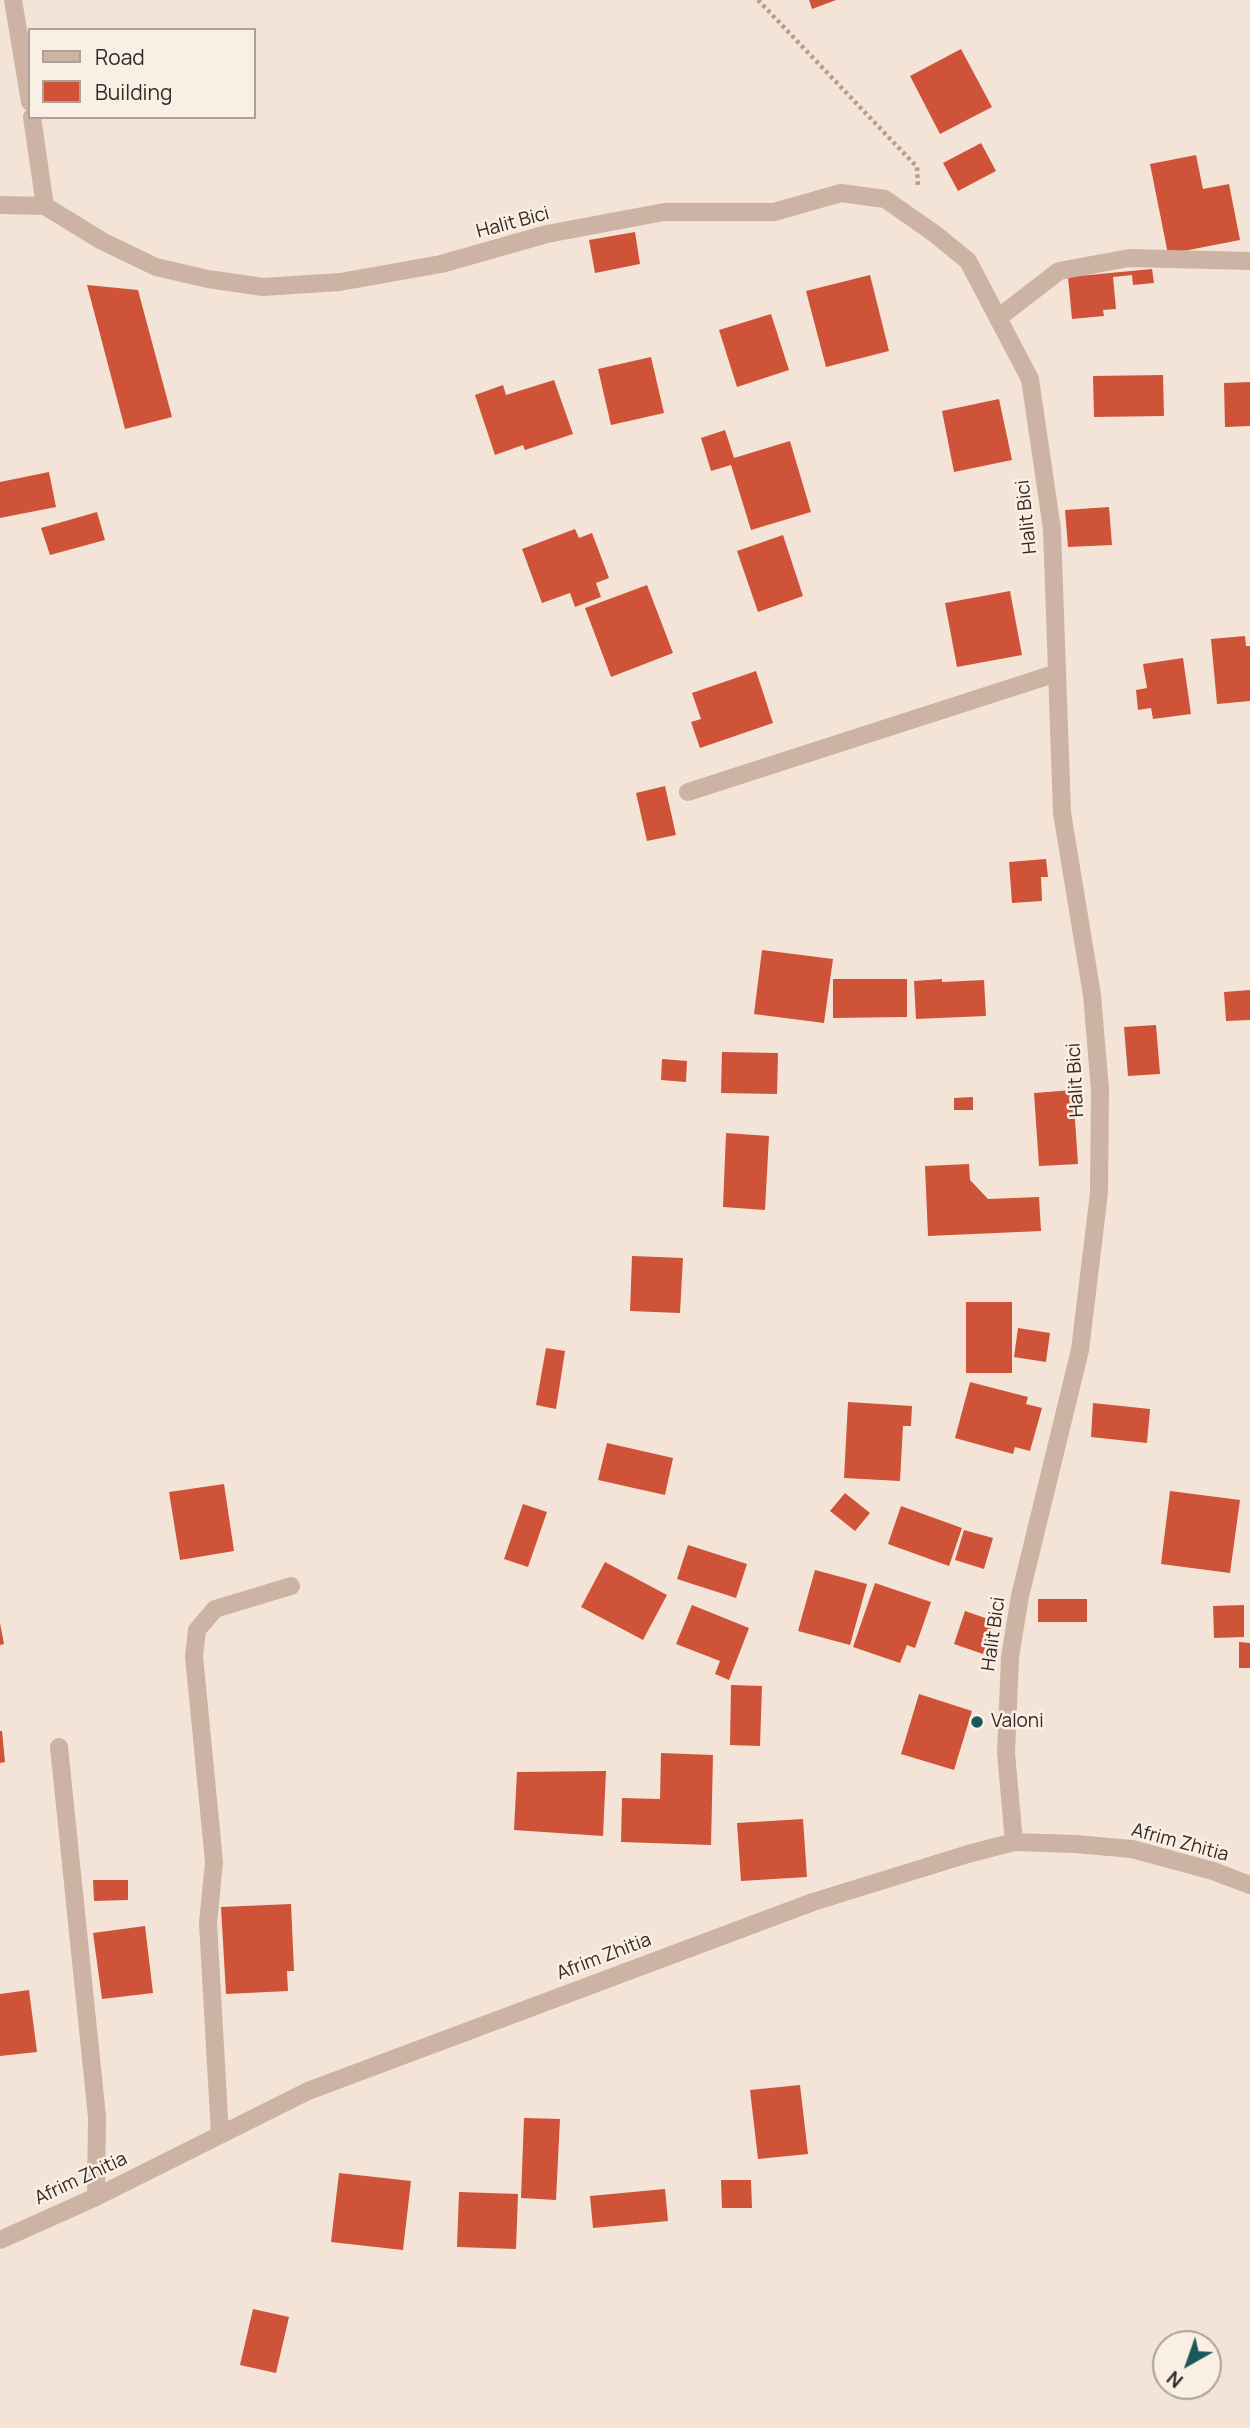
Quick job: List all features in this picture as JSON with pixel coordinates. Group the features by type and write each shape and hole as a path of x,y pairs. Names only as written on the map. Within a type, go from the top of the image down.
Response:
{"street":[{"path":"13,0 28,90"},
{"path":"32,119 45,206"},
{"name":"Halit Bici","path":"0,205 45,206 103,241 156,267 208,279 263,286 340,282 441,264 547,234 664,212 774,212 841,193 885,199 968,261 1030,379 1052,529 1062,813 1092,995 1100,1090 1099,1193 1080,1350 1020,1596 1010,1657 1006,1753 1014,1842"},
{"path":"998,318 1059,271 1129,258 1250,261"},
{"path":"688,792 1058,673"},
{"path":"220,2135 208,1923 214,1862 194,1656 197,1630 215,1609 291,1586"},
{"path":"58,1747 97,2117 96,2197"},
{"name":"Afrim Zhitia","path":"0,2241 96,2197 308,2091 813,1902 968,1854 1014,1842 1132,1849 1213,1871 1250,1885"}],"path":[{"path":"758,0 917,167 919,223"}],"building":[{"path":"809,0 836,0 812,9"},
{"path":"961,49 992,107 940,134 910,76"},
{"path":"981,143 996,171 958,191 943,163"},
{"path":"1196,155 1203,189 1229,184 1240,240 1168,254 1150,164"},
{"path":"635,232 640,264 595,273 589,240"},
{"path":"1152,269 1154,283 1133,285 1132,275 1113,277 1116,309 1103,310 1104,316 1072,319 1068,277"},
{"path":"870,275 889,351 826,367 806,291"},
{"path":"87,285 138,290 172,417 125,429"},
{"path":"771,314 789,370 737,387 719,330"},
{"path":"651,357 664,413 611,425 598,369"},
{"path":"1163,375 1164,416 1094,417 1093,376"},
{"path":"554,380 573,434 525,450 523,445 495,455 475,395 503,385 506,395"},
{"path":"1250,382 1250,426 1225,427 1224,383"},
{"path":"999,399 1012,460 954,472 942,411"},
{"path":"725,430 734,458 790,441 811,512 751,530 731,465 711,471 701,438"},
{"path":"49,472 56,507 0,518 0,482"},
{"path":"1109,507 1112,545 1068,547 1065,510"},
{"path":"97,512 105,540 50,555 41,528"},
{"path":"575,529 579,538 592,533 609,578 596,583 601,597 575,607 570,593 542,603 522,549"},
{"path":"783,535 803,596 758,612 737,551"},
{"path":"647,585 673,653 611,677 585,608"},
{"path":"1010,591 1022,655 957,667 945,603"},
{"path":"1245,636 1246,646 1250,646 1250,701 1217,704 1211,639"},
{"path":"1183,658 1191,714 1153,719 1151,708 1138,710 1136,690 1147,688 1143,664"},
{"path":"756,671 773,723 700,748 691,722 701,719 692,693"},
{"path":"665,786 676,835 647,841 636,793"},
{"path":"1046,859 1048,877 1041,877 1042,901 1012,903 1009,862"},
{"path":"762,950 833,959 824,1023 754,1014"},
{"path":"833,979 907,979 907,1017 833,1018"},
{"path":"942,979 942,982 984,980 986,1016 916,1019 914,981"},
{"path":"1250,990 1250,1020 1226,1021 1224,992"},
{"path":"1156,1025 1160,1074 1128,1076 1124,1027"},
{"path":"722,1052 778,1053 777,1094 721,1093"},
{"path":"662,1059 687,1061 686,1082 661,1080"},
{"path":"1073,1090 1078,1164 1039,1166 1034,1093"},
{"path":"973,1097 973,1110 954,1110 954,1098"},
{"path":"726,1133 769,1136 765,1210 723,1207"},
{"path":"969,1164 970,1180 988,1199 1039,1197 1041,1231 928,1236 925,1166"},
{"path":"632,1256 683,1258 680,1313 630,1311"},
{"path":"966,1302 1012,1302 1012,1373 966,1373"},
{"path":"1018,1328 1050,1333 1046,1362 1014,1357"},
{"path":"546,1348 565,1351 556,1409 536,1405"},
{"path":"970,1382 1028,1397 1026,1404 1042,1408 1030,1451 1015,1447 1013,1454 955,1438"},
{"path":"848,1402 912,1406 911,1426 903,1426 900,1481 844,1478"},
{"path":"1093,1403 1150,1409 1147,1443 1091,1437"},
{"path":"607,1443 673,1458 665,1495 598,1480"},
{"path":"224,1484 234,1551 180,1560 169,1492"},
{"path":"1170,1491 1240,1500 1230,1573 1161,1564"},
{"path":"845,1493 870,1513 855,1531 830,1511"},
{"path":"523,1504 547,1512 528,1567 504,1559"},
{"path":"901,1506 962,1528 949,1566 888,1544"},
{"path":"964,1530 993,1538 984,1569 955,1560"},
{"path":"688,1545 747,1564 736,1598 677,1579"},
{"path":"605,1562 667,1595 643,1640 581,1607"},
{"path":"815,1570 867,1584 850,1645 798,1631"},
{"path":"875,1583 931,1602 915,1648 907,1645 900,1663 853,1647"},
{"path":"1038,1599 1087,1599 1087,1622 1038,1622"},
{"path":"692,1605 749,1628 729,1680 715,1674 720,1661 676,1644"},
{"path":"1244,1605 1244,1637 1214,1638 1213,1606"},
{"path":"965,1611 994,1621 983,1654 954,1644"},
{"path":"0,1623 4,1644 0,1645"},
{"path":"1239,1642 1250,1643 1250,1668 1239,1668"},
{"path":"731,1685 762,1686 760,1746 730,1745"},
{"path":"919,1694 972,1711 954,1770 901,1754"},
{"path":"0,1731 5,1762 0,1763"},
{"path":"661,1753 713,1755 711,1845 621,1842 622,1798 660,1799"},
{"path":"606,1771 603,1836 514,1830 517,1772"},
{"path":"803,1819 807,1877 741,1881 737,1823"},
{"path":"93,1880 128,1880 128,1900 94,1901"},
{"path":"291,1904 294,1971 287,1971 288,1991 226,1994 221,1907"},
{"path":"145,1926 153,1993 102,1999 93,1933"},
{"path":"29,1990 37,2052 0,2056 0,1994"},
{"path":"800,2085 808,2154 758,2159 750,2090"},
{"path":"524,2118 560,2119 556,2200 521,2198"},
{"path":"339,2173 411,2181 403,2250 331,2242"},
{"path":"721,2180 751,2180 752,2208 722,2208"},
{"path":"665,2189 668,2221 593,2228 590,2196"},
{"path":"459,2192 518,2194 516,2249 457,2247"},
{"path":"253,2309 289,2317 276,2373 240,2365"}],"place":[{"name":"Valoni","path":"977,1722"}]}
